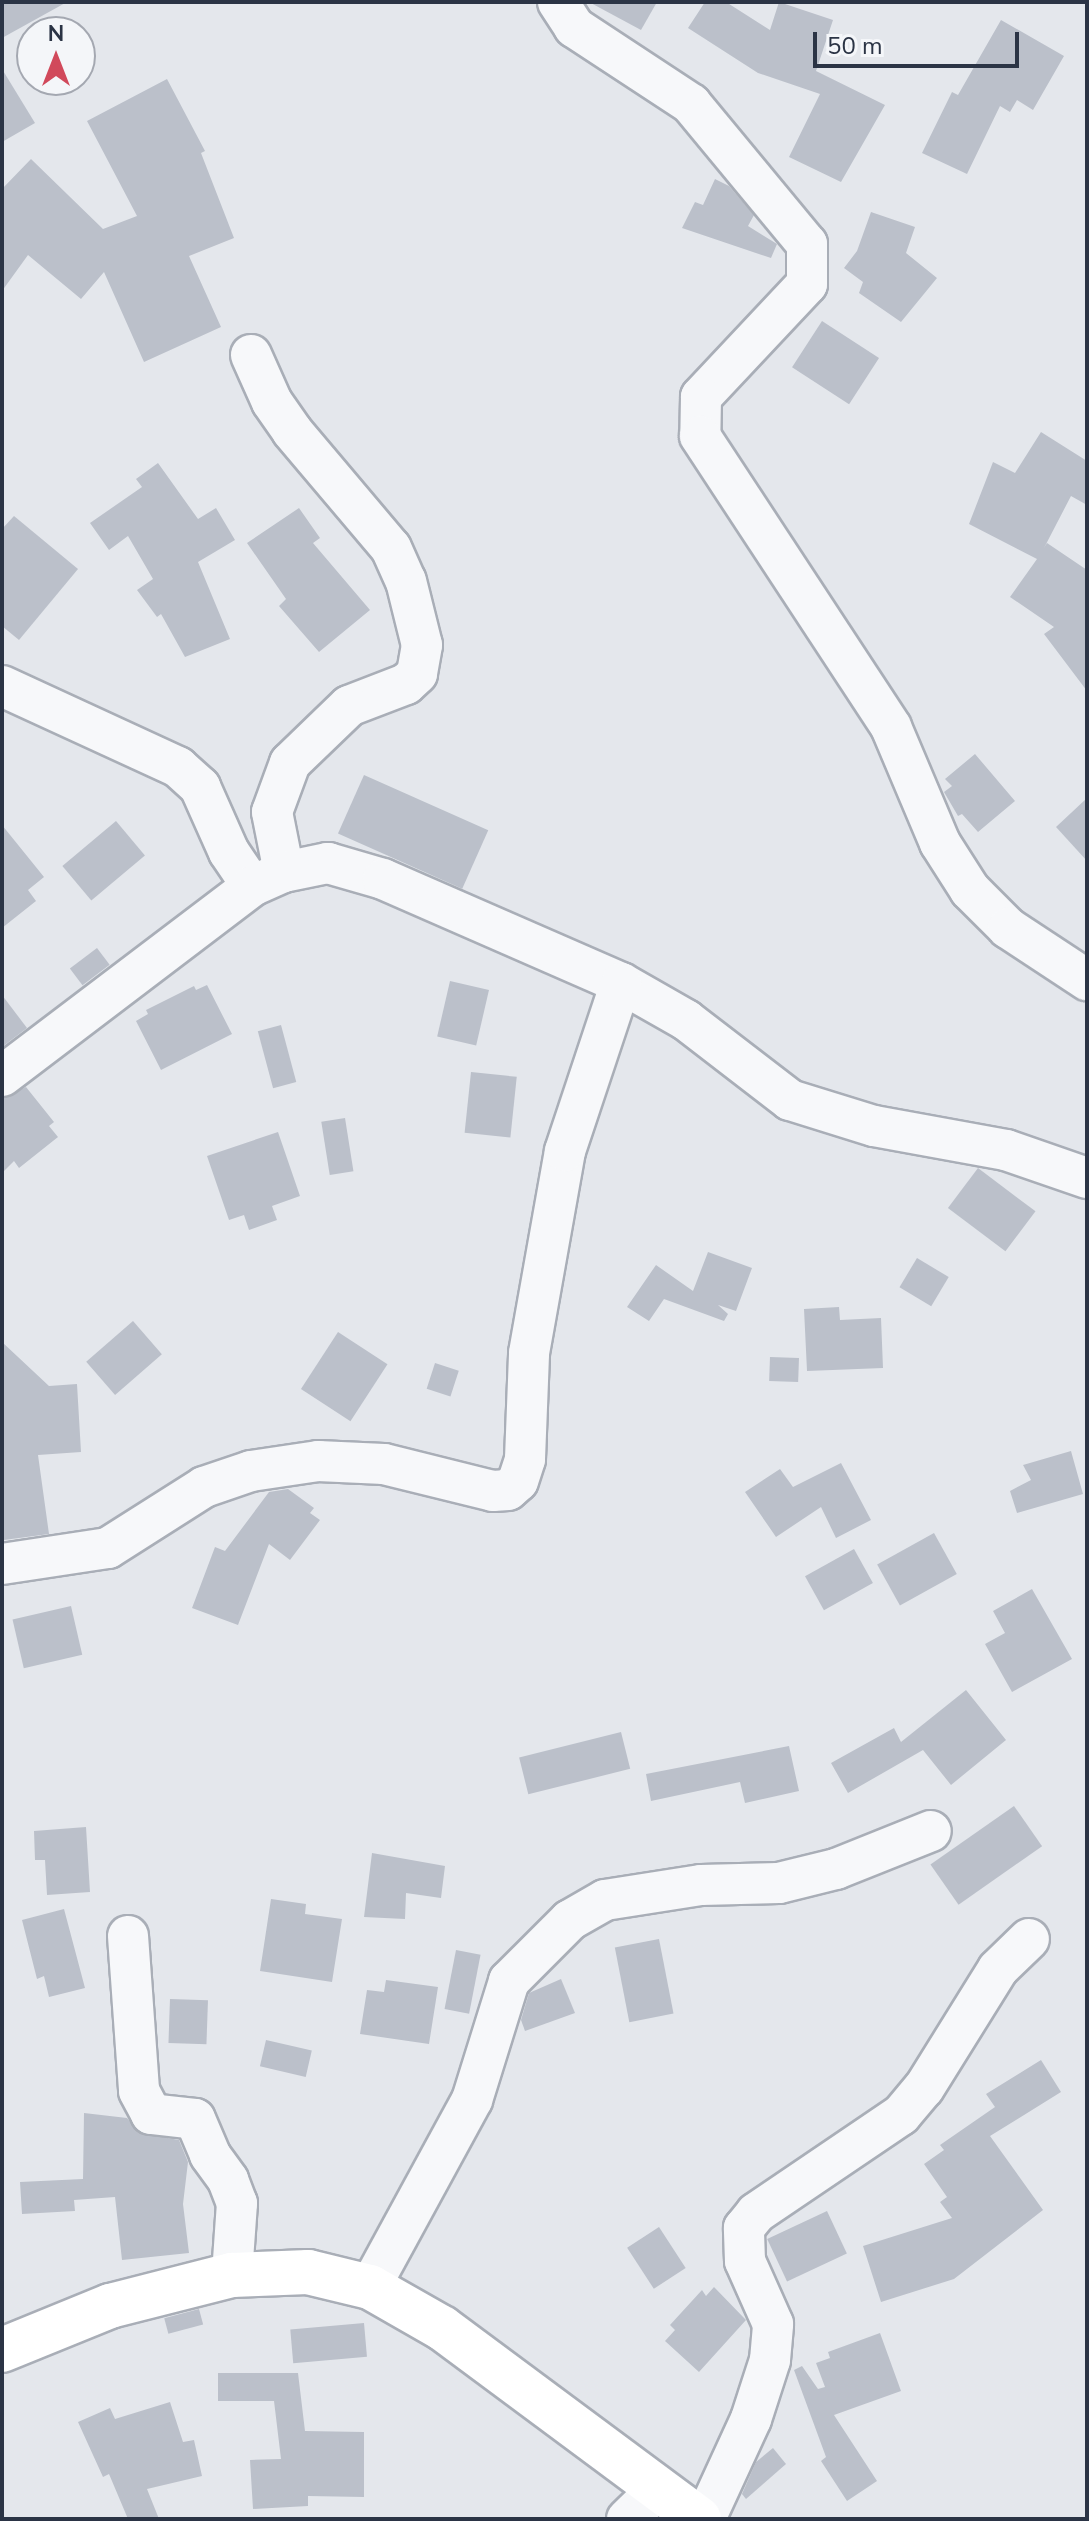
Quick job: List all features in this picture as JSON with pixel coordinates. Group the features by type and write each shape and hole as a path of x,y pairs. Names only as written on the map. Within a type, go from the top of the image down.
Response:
{"main road":[{"path":"2,2350 110,2306 232,2275 308,2272 370,2287 442,2328 702,2519"}],"street":[{"path":"558,2 574,27 691,104 807,244 807,284 701,397 700,436 891,727 940,843 970,890 1008,928 1087,980"},
{"path":"251,355 272,402 292,431 391,548 406,581 422,645 417,674 406,684 349,706 290,763 272,812 268,879"},
{"path":"2,686 178,767 200,787 229,852 268,879"},
{"path":"2,1076 268,879 328,863 383,879 621,983 686,1020 790,1100 874,1126 1006,1150 1087,1178"},
{"path":"2,1564 108,1548 204,1487 251,1471 318,1461 384,1464 480,1489 508,1490 518,1481 525,1459 529,1353 565,1151 621,983"},
{"path":"370,2287 472,2100 509,1981 570,1920 605,1900 701,1885 779,1883 836,1869 931,1831"},
{"path":"128,1936 139,2091 151,2114 195,2119 210,2155 228,2180 237,2203 232,2275"},
{"path":"702,2519 751,2419 770,2360 773,2324 745,2261 744,2228 756,2213 901,2115 924,2088 998,1969 1029,1939"},
{"path":"627,2519 659,2488"}],"building":[{"path":"2,2 67,2 42,16 16,16 16,30 2,38"},
{"path":"589,2 657,2 641,30"},
{"path":"705,2 726,2 770,30 779,2 833,20 816,71 885,105 841,182 789,157 820,94 758,73 688,28"},
{"path":"1001,20 1064,56 1033,110 1017,100 1010,112 1000,106 967,174 922,153 952,92 958,95"},
{"path":"2,69 35,123 2,142"},
{"path":"167,79 205,151 201,153 234,238 189,256 221,327 144,362 104,272 81,299 28,255 2,291 2,189 31,159 103,229 137,216 87,121"},
{"path":"715,179 729,186 754,215 748,226 777,244 771,258 682,228 695,202 703,205"},
{"path":"871,212 915,227 906,253 937,278 901,322 859,293 863,282 844,268 857,251"},
{"path":"822,321 879,358 849,404 792,367"},
{"path":"1041,432 1087,461 1087,505 1071,496 1044,548 1047,543 1087,570 1087,691 1044,634 1054,627 1010,597 1037,559 969,524 993,462 1015,473"},
{"path":"158,463 198,519 216,508 235,540 198,562 230,639 185,657 161,614 157,617 137,590 153,579 128,536 109,550 90,523 142,487 136,479"},
{"path":"299,508 320,538 313,543 370,610 319,652 279,606 286,599 247,543"},
{"path":"14,516 78,569 19,640 2,626 2,529"},
{"path":"975,754 1015,801 978,832 962,814 958,816 944,792 952,786 945,779"},
{"path":"364,775 488,830 462,889 338,833"},
{"path":"1087,798 1087,861 1056,827"},
{"path":"116,821 145,855 91,900 62,866"},
{"path":"2,825 44,877 28,890 36,901 2,928"},
{"path":"97,948 110,965 82,985 70,968"},
{"path":"450,981 489,990 476,1046 437,1037"},
{"path":"207,985 232,1034 161,1070 136,1021 148,1014 146,1010 194,986 196,990"},
{"path":"2,995 27,1028 2,1047"},
{"path":"281,1025 296,1082 273,1088 258,1031"},
{"path":"471,1072 517,1077 510,1137 465,1133"},
{"path":"26,1087 54,1122 49,1126 58,1137 19,1168 14,1161 2,1173 2,1099"},
{"path":"345,1118 353,1171 330,1175 321,1122"},
{"path":"278,1132 300,1196 272,1206 277,1220 249,1230 244,1215 229,1220 207,1156"},
{"path":"978,1168 1036,1211 1005,1251 948,1208"},
{"path":"708,1252 752,1268 736,1311 718,1305 728,1314 724,1321 664,1299 649,1321 627,1307 656,1265 693,1291"},
{"path":"917,1258 949,1277 931,1306 899,1287"},
{"path":"839,1307 840,1320 881,1318 883,1368 807,1371 804,1309"},
{"path":"133,1321 162,1354 115,1395 86,1362"},
{"path":"338,1332 387,1364 350,1421 301,1389"},
{"path":"2,1342 49,1386 77,1384 81,1452 38,1455 49,1534 4,1540"},
{"path":"770,1357 799,1358 798,1382 769,1381"},
{"path":"435,1363 459,1371 450,1396 427,1389"},
{"path":"1071,1451 1083,1494 1017,1513 1010,1491 1031,1480 1023,1465"},
{"path":"841,1463 871,1520 836,1538 821,1507 776,1537 745,1492 780,1469 793,1487"},
{"path":"288,1489 314,1508 310,1513 320,1520 290,1560 269,1544 238,1625 192,1608 215,1547 225,1551 269,1492"},
{"path":"934,1533 957,1574 900,1606 877,1565"},
{"path":"854,1549 873,1583 824,1610 805,1576"},
{"path":"1032,1589 1072,1659 1012,1692 985,1644 1005,1633 993,1611"},
{"path":"71,1606 82,1655 24,1668 13,1619"},
{"path":"966,1690 1006,1740 951,1785 923,1750 848,1793 831,1763 894,1728 901,1742"},
{"path":"621,1732 630,1769 528,1794 519,1757"},
{"path":"789,1746 799,1791 745,1803 740,1782 651,1801 646,1774"},
{"path":"1014,1806 1042,1846 959,1905 930,1865"},
{"path":"86,1827 90,1892 47,1895 45,1860 35,1860 34,1831"},
{"path":"372,1853 445,1866 441,1898 406,1893 405,1919 364,1917"},
{"path":"271,1899 306,1904 305,1914 342,1919 332,1982 260,1971"},
{"path":"64,1909 85,1988 49,1997 44,1976 37,1979 22,1920"},
{"path":"659,1939 674,2014 629,2022 615,1948"},
{"path":"456,1950 481,1955 469,2014 445,2009"},
{"path":"561,1979 575,2013 525,2031 521,2020 529,1993"},
{"path":"386,1980 438,1987 429,2044 360,2034 367,1990 384,1992"},
{"path":"170,1999 208,2000 206,2044 168,2043"},
{"path":"266,2040 312,2051 306,2077 260,2066"},
{"path":"1041,2060 1061,2092 990,2136 1043,2210 954,2279 881,2302 863,2246 952,2218 940,2202 947,2197 924,2164 944,2150 940,2145 995,2107 986,2094"},
{"path":"84,2113 127,2118 139,2133 179,2140 188,2162 183,2204 189,2253 122,2260 115,2197 74,2200 75,2211 22,2214 20,2182 83,2179"},
{"path":"827,2211 847,2254 787,2281 767,2239"},
{"path":"659,2227 686,2268 654,2289 627,2248"},
{"path":"714,2287 746,2320 699,2372 665,2341 675,2330 670,2325 702,2290 706,2296"},
{"path":"199,2309 203,2324 168,2334 164,2318"},
{"path":"364,2323 367,2357 293,2363 290,2329"},
{"path":"880,2333 901,2391 834,2415 877,2481 847,2501 821,2461 826,2457 794,2370 802,2366 818,2389 825,2387 816,2363 830,2358 828,2352"},
{"path":"218,2373 298,2373 305,2431 364,2432 364,2497 308,2496 308,2506 253,2509 250,2460 281,2459 274,2401 218,2401"},
{"path":"170,2402 183,2442 194,2440 202,2476 147,2489 159,2519 128,2519 109,2474 103,2477 78,2422 110,2408 115,2419"},
{"path":"773,2448 786,2464 746,2499 742,2494 756,2462"}]}
